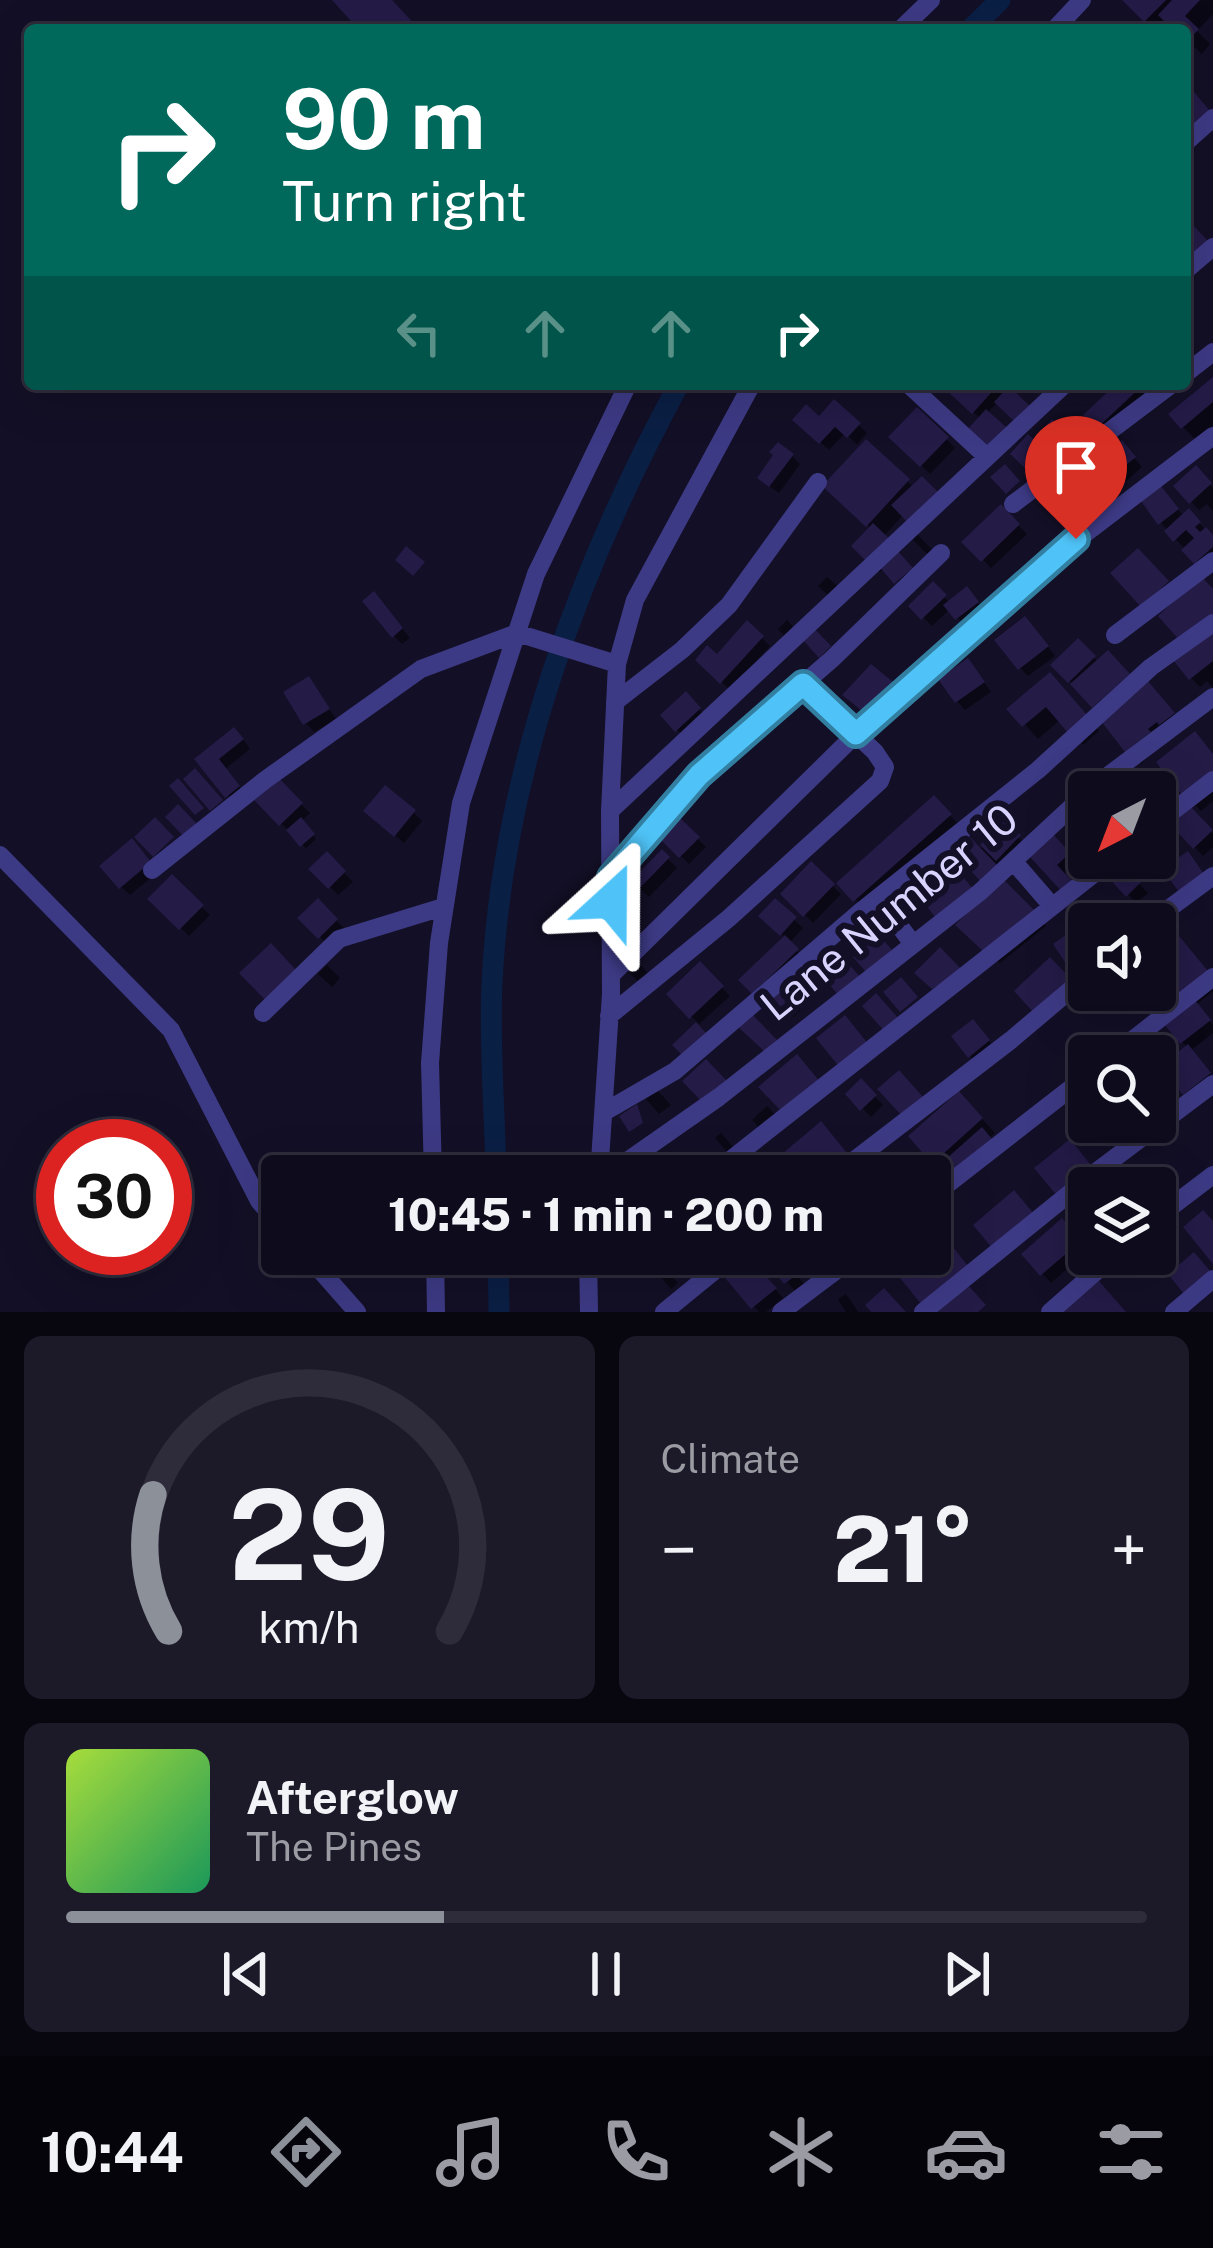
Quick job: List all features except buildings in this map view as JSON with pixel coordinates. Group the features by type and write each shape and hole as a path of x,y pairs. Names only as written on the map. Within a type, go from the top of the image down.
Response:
{"street":[{"path":"906,24 931,0"},
{"path":"1060,24 1082,0"},
{"path":"432,1155 430,1064 443,907 461,803 536,574 625,390"},
{"path":"603,1155 617,664 635,600 749,390"},
{"path":"919,390 987,457"},
{"path":"610,811 1059,390"},
{"path":"1013,504 1164,390"},
{"path":"610,975 856,734 1076,539 1213,436"},
{"path":"615,702 682,650 729,605 818,482"},
{"path":"611,877 699,775 941,553"},
{"path":"1115,635 1213,561"},
{"path":"606,1111 675,1071 1038,770 1150,667 1213,623"},
{"path":"152,870 265,780 421,669 517,633 617,664"},
{"path":"609,1016 729,918 880,782 885,767 803,684"},
{"name":"Lane Number 10","path":"633,1155 719,1096 913,944 1013,862 1093,787 1213,697"},
{"path":"1176,809 1213,780"},
{"path":"0,855 171,1030 261,1202"},
{"path":"1013,862 1052,906"},
{"path":"1176,903 1213,876"},
{"path":"737,1155 1087,879"},
{"path":"879,899 913,944"},
{"path":"263,1012 339,940 443,907"},
{"path":"1139,1035 1213,977"},
{"path":"862,1155 1068,992"},
{"path":"923,1312 1213,1084"},
{"path":"951,1181 1068,1090"},
{"path":"1176,1204 1213,1175"},
{"path":"324,1275 357,1312"},
{"path":"435,1275 436,1312"},
{"path":"589,1312 590,1275"},
{"path":"664,1312 710,1275"},
{"path":"781,1312 830,1275"},
{"path":"1050,1312 1092,1275"},
{"path":"1174,1312 1213,1279"}],"waterway":[{"path":"976,24 1000,0"},
{"path":"495,1155 492,983 499,905 529,750 579,598 609,525 676,390"},
{"path":"498,1275 499,1312"}],"route":[{"path":"611,901 611,877 699,775 803,684 856,734 1076,539"}]}
